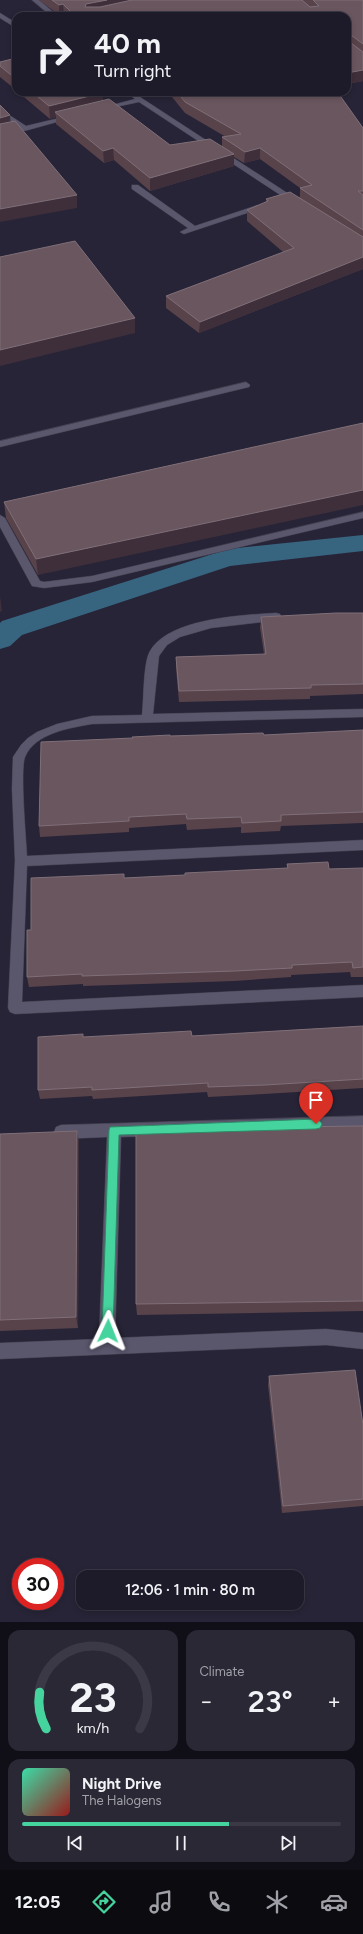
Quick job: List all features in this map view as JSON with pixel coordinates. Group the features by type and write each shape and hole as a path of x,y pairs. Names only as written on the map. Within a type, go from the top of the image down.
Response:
{"street":[{"path":"35,0 49,12"},
{"path":"0,15 12,24"},
{"path":"134,96 286,198 302,205"},
{"path":"95,111 141,100"},
{"path":"0,111 26,129"},
{"path":"0,134 80,115"},
{"path":"134,187 194,229"},
{"path":"184,232 267,205"},
{"path":"0,444 246,384"},
{"path":"3,515 36,584 44,585 92,579 363,515"},
{"path":"147,719 154,653 161,643 175,635 237,618 284,616"},
{"path":"363,713 92,720 46,731 29,743 18,759 21,861 15,1008 363,991"},
{"path":"21,861 363,845"},
{"path":"46,1132 363,1123"},
{"path":"107,1346 114,1130"},
{"path":"0,1351 326,1337 363,1341"}],"building":[{"path":"52,0 107,0 86,4 85,7 100,7 132,0 302,0 310,7 319,6 313,0 363,0 363,44 351,35 351,12 71,12 63,4 59,5"},
{"path":"351,43 363,52 363,70 351,72"},
{"path":"12,59 12,76 0,66 0,62"},
{"path":"37,96 90,96 49,106"},
{"path":"180,96 340,96 363,128 363,191 358,191 363,195 363,230 300,188 312,185 260,148 245,152 222,137 241,134 185,102"},
{"path":"109,99 170,145 210,139 234,154 150,178 113,148 103,151 55,112"},
{"path":"0,105 10,115 0,118"},
{"path":"15,121 77,195 0,209 0,124"},
{"path":"290,192 363,237 363,257 200,322 166,296 294,248 247,210 268,201 266,199"},
{"path":"75,241 135,318 0,350 0,257"},
{"path":"363,423 363,490 36,559 4,502"},
{"path":"363,613 363,684 311,685 311,688 179,691 176,657 266,654 261,617"},
{"path":"363,730 363,812 281,815 281,821 242,823 241,817 187,819 186,814 129,817 129,821 39,826 41,742 170,735 263,733 264,735"},
{"path":"328,862 329,869 363,868 363,967 353,968 352,962 292,965 292,968 235,971 82,976 82,974 27,977 27,930 31,930 31,878 124,874 124,878 185,875 185,873 288,868 287,864"},
{"path":"363,1026 363,1079 208,1087 208,1083 92,1090 92,1087 38,1090 38,1037 83,1034 83,1037 191,1031 192,1036"},
{"path":"363,1126 363,1301 136,1304 136,1129"},
{"path":"77,1131 76,1317 0,1320 0,1134"},
{"path":"355,1370 363,1425 363,1499 283,1506 269,1376"}],"waterway":[{"path":"0,639 12,628 228,558 363,543"}],"route":[{"path":"108,1331 114,1130 316,1124"}]}
